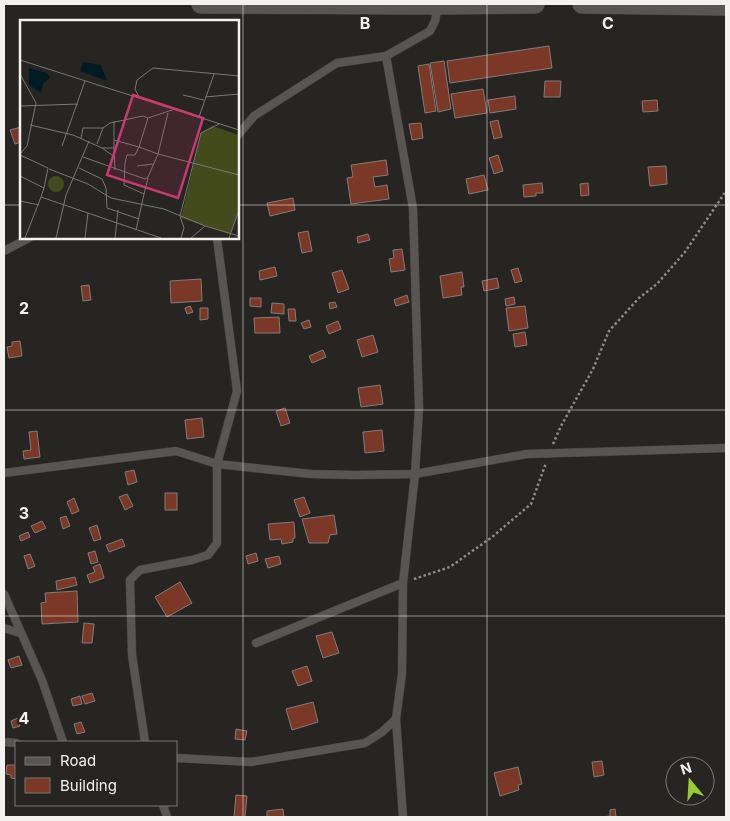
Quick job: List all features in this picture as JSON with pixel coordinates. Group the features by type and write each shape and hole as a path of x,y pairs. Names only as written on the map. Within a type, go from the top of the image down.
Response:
{"street":[{"path":"201,4 535,4"},
{"path":"582,4 726,6"}],"lane":[{"path":"239,134 254,116 338,63 386,56 430,31 435,21 438,5"},
{"path":"386,56 413,208 419,408 415,474 403,583 402,674 396,719 403,817"},
{"path":"4,251 27,239"},
{"path":"145,741 132,655 130,580 140,570 208,555 217,543 217,464 237,391 218,239"},
{"path":"4,473 176,451 217,464 311,474 354,475 415,474 527,454 726,448"},
{"path":"256,643 403,583"},
{"path":"4,594 42,680 63,741"},
{"path":"4,628 20,632"},
{"path":"178,758 251,762 365,743 382,732 396,719"}],"path":[{"path":"403,583 450,568 492,537 531,504 561,426 593,369 609,330 639,298 657,284 685,252 726,191"}],"building":[{"path":"549,46 552,68 450,83 447,61"},
{"path":"444,61 451,109 438,112 430,63"},
{"path":"429,64 436,111 425,113 418,66"},
{"path":"545,81 561,81 560,97 544,97"},
{"path":"483,89 487,113 455,118 451,94"},
{"path":"515,96 516,109 490,113 488,100"},
{"path":"657,100 658,111 643,112 642,101"},
{"path":"498,120 502,137 494,139 490,122"},
{"path":"421,123 423,138 412,140 409,124"},
{"path":"20,127 20,142 15,144 10,130"},
{"path":"498,155 503,171 494,174 489,158"},
{"path":"386,160 388,175 373,177 375,187 387,185 389,199 351,204 347,178 353,177 351,165"},
{"path":"666,166 667,184 650,186 648,167"},
{"path":"484,175 488,190 469,194 466,179"},
{"path":"542,183 543,193 524,197 523,185"},
{"path":"588,183 589,195 581,196 580,184"},
{"path":"293,198 295,210 270,216 267,203"},
{"path":"308,231 312,251 302,253 298,233"},
{"path":"368,234 370,240 358,243 357,237"},
{"path":"402,249 405,270 391,272 389,259 394,258 393,250"},
{"path":"275,267 277,276 260,280 259,271"},
{"path":"518,268 522,281 515,283 511,270"},
{"path":"342,270 349,289 338,293 332,273"},
{"path":"462,272 464,287 461,287 462,295 443,298 440,276"},
{"path":"497,278 499,288 484,291 482,281"},
{"path":"201,279 202,301 171,303 170,281"},
{"path":"89,285 91,300 83,301 81,286"},
{"path":"407,295 409,302 396,306 394,300"},
{"path":"514,297 515,304 506,306 505,299"},
{"path":"250,298 261,298 261,307 250,306"},
{"path":"335,302 337,307 330,309 329,303"},
{"path":"272,303 284,304 284,314 271,313"},
{"path":"190,306 193,312 187,314 185,308"},
{"path":"525,306 528,328 509,331 506,308"},
{"path":"200,308 208,308 208,319 200,320"},
{"path":"288,309 295,309 296,321 289,321"},
{"path":"279,317 280,333 255,333 254,318"},
{"path":"309,320 311,327 304,329 301,323"},
{"path":"338,321 341,329 329,334 326,326"},
{"path":"525,332 527,345 515,347 513,334"},
{"path":"373,335 378,352 362,357 357,340"},
{"path":"20,341 22,356 9,358 7,347 12,346 12,342"},
{"path":"323,350 326,357 312,363 309,356"},
{"path":"380,385 383,404 361,407 358,388"},
{"path":"285,408 290,423 281,426 276,411"},
{"path":"202,418 204,437 187,439 185,420"},
{"path":"382,430 384,451 365,453 363,432"},
{"path":"37,431 40,457 24,459 23,451 31,450 29,432"},
{"path":"134,470 137,482 128,485 125,472"},
{"path":"165,493 177,493 177,510 165,510"},
{"path":"127,494 133,506 125,510 119,497"},
{"path":"304,497 310,513 300,517 294,500"},
{"path":"74,498 79,511 72,514 67,502"},
{"path":"334,515 337,534 330,535 328,543 309,543 302,519"},
{"path":"66,516 70,526 63,529 60,518"},
{"path":"42,521 46,528 35,533 31,526"},
{"path":"294,522 295,538 293,538 293,542 282,544 281,539 270,540 268,524"},
{"path":"97,525 101,539 94,541 89,528"},
{"path":"28,532 30,537 21,541 19,536"},
{"path":"122,539 125,546 109,552 106,545"},
{"path":"95,551 98,562 91,564 88,553"},
{"path":"256,553 258,561 248,564 246,556"},
{"path":"30,554 35,566 28,569 24,556"},
{"path":"279,556 281,564 268,568 265,559"},
{"path":"100,564 104,578 90,583 87,575 95,572 93,567"},
{"path":"75,577 77,585 57,590 56,581"},
{"path":"180,582 192,603 167,617 155,597"},
{"path":"77,591 78,622 42,624 41,603 46,602 45,593"},
{"path":"84,623 94,624 92,643 82,643"},
{"path":"332,632 339,653 323,658 316,636"},
{"path":"19,656 22,665 11,668 8,660"},
{"path":"307,666 312,681 298,686 292,671"},
{"path":"92,693 95,701 85,704 82,696"},
{"path":"80,696 82,704 73,706 71,699"},
{"path":"313,702 318,722 292,730 286,709"},
{"path":"18,718 20,726 13,728 11,721"},
{"path":"81,722 85,732 77,734 74,724"},
{"path":"236,729 247,731 245,740 235,739"},
{"path":"602,761 604,775 594,777 592,762"},
{"path":"7,765 15,765 15,779 6,774"},
{"path":"518,767 522,784 518,785 519,790 500,796 494,773"},
{"path":"236,795 247,796 245,817 234,817"},
{"path":"283,809 284,817 267,817 267,811"},
{"path":"615,809 616,817 602,817 610,816 610,810"}]}
